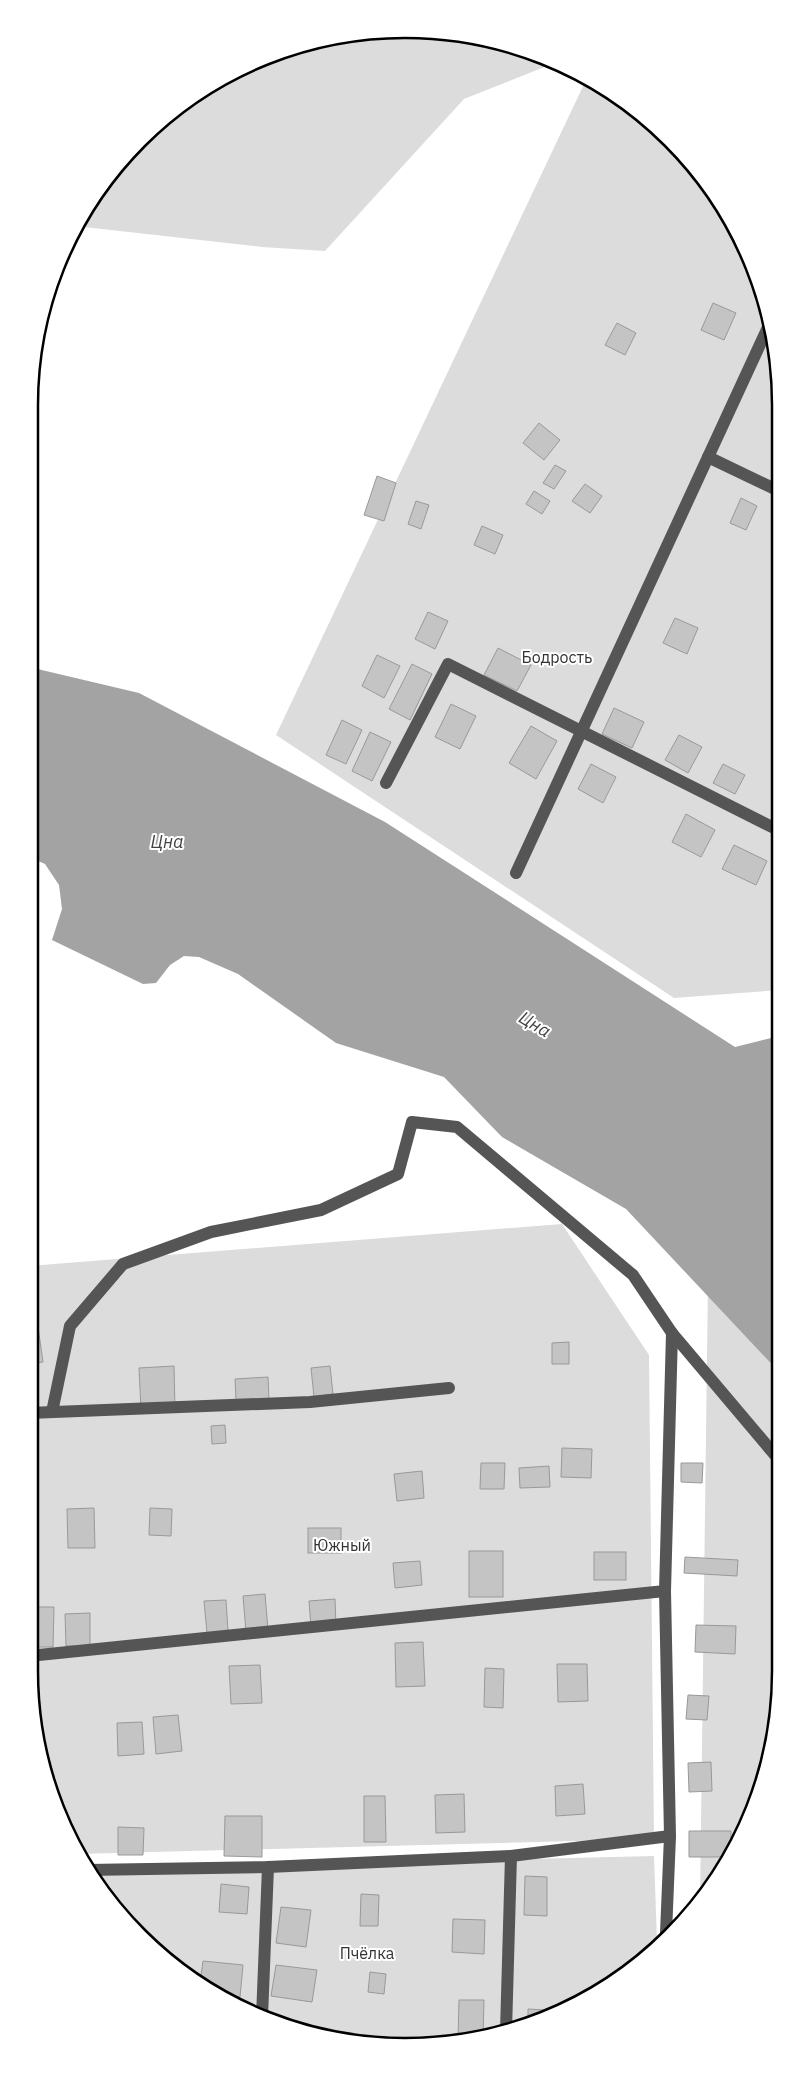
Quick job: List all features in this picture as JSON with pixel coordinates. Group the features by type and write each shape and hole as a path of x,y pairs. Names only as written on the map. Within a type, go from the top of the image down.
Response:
{"street":[{"path":"516,873 764,335"},
{"path":"708,457 772,488"},
{"path":"386,783 448,664 772,827"},
{"path":"52,1412 70,1326 123,1264 211,1232 320,1210 398,1174 412,1122 456,1128 633,1275 672,1333 772,1452"},
{"path":"666,1927 670,1836 665,1591 672,1333"},
{"path":"38,1413 310,1402 448,1388"},
{"path":"38,1655 665,1591"},
{"path":"97,1870 268,1867 511,1856 670,1836"},
{"path":"506,2023 511,1856"},
{"path":"262,2009 268,1867"}],"green space":[{"path":"380,38 429,38 499,50 547,66 464,99 325,251 262,247 84,227 113,181 145,145 181,113 242,75 287,57 310,50 357,41"},
{"name":"Бодрость","path":"584,85 628,113 664,145 696,181 722,221 744,264 759,310 764,333 771,380 772,404 772,991 674,998 276,735"},
{"path":"709,1202 772,1204 771,1695 759,1765 744,1811 734,1833 700,1888"},
{"name":"Южный","path":"562,1224 649,1355 654,1839 87,1854 65,1811 57,1788 45,1742 38,1695 38,1265"},
{"name":"Пчёлка","path":"654,1856 657,1936 628,1962 608,1976 567,2000 545,2010 499,2025 452,2034 429,2037 380,2037 333,2030 287,2018 242,2000 221,1988 181,1962 145,1930 113,1894 96,1870"}],"water":[{"name":"Цна","path":"38,669 139,693 385,822 735,1047 772,1038 772,1364 626,1209 502,1137 444,1077 336,1043 238,974 199,957 184,956 170,965 156,983 143,984 52,940 62,909 59,885 45,864 38,861"}],"building":[{"path":"713,303 736,313 724,340 701,330"},
{"path":"617,323 636,333 625,355 605,345"},
{"path":"539,423 560,440 544,460 523,443"},
{"path":"555,465 566,471 554,489 543,483"},
{"path":"377,476 396,483 384,521 364,515"},
{"path":"585,484 602,496 590,513 572,501"},
{"path":"534,491 550,501 542,514 526,504"},
{"path":"741,498 757,506 746,530 730,523"},
{"path":"416,501 429,505 421,529 408,524"},
{"path":"482,526 503,535 495,554 474,545"},
{"path":"428,612 448,621 435,649 415,639"},
{"path":"675,618 698,628 687,654 663,643"},
{"path":"498,648 531,665 517,691 484,675"},
{"path":"377,655 400,666 384,698 362,686"},
{"path":"412,664 432,674 410,720 389,709"},
{"path":"451,704 476,716 460,749 435,737"},
{"path":"614,708 644,722 632,748 602,734"},
{"path":"342,720 362,730 346,764 326,755"},
{"path":"531,726 557,741 536,779 509,763"},
{"path":"370,732 391,742 372,781 352,771"},
{"path":"679,735 702,747 688,773 665,760"},
{"path":"591,764 616,777 603,803 578,789"},
{"path":"723,764 745,775 735,794 713,783"},
{"path":"686,814 715,830 701,857 672,842"},
{"path":"734,845 767,861 756,885 722,869"},
{"path":"38,1327 43,1362 38,1363"},
{"path":"569,1342 569,1364 552,1364 552,1343"},
{"path":"174,1366 175,1409 141,1410 139,1368"},
{"path":"330,1366 333,1394 314,1397 311,1368"},
{"path":"268,1377 269,1399 236,1400 235,1379"},
{"path":"225,1425 226,1443 212,1444 211,1426"},
{"path":"562,1448 592,1449 591,1478 561,1477"},
{"path":"481,1463 505,1463 504,1489 480,1489"},
{"path":"681,1463 703,1463 702,1483 681,1482"},
{"path":"549,1466 550,1487 520,1488 519,1468"},
{"path":"422,1471 424,1498 397,1501 394,1474"},
{"path":"94,1508 95,1548 68,1548 67,1509"},
{"path":"150,1508 172,1509 171,1536 149,1535"},
{"path":"308,1528 341,1528 341,1553 308,1553"},
{"path":"469,1551 503,1551 503,1597 469,1597"},
{"path":"594,1552 626,1552 626,1580 594,1580"},
{"path":"685,1557 738,1560 737,1576 684,1573"},
{"path":"420,1561 422,1585 395,1588 393,1563"},
{"path":"265,1594 268,1630 246,1632 243,1596"},
{"path":"335,1599 336,1626 311,1627 309,1601"},
{"path":"226,1600 228,1631 207,1633 204,1601"},
{"path":"38,1607 54,1607 53,1647 38,1647"},
{"path":"90,1613 90,1646 66,1646 65,1614"},
{"path":"696,1625 736,1626 735,1654 695,1652"},
{"path":"423,1642 425,1686 396,1687 395,1643"},
{"path":"557,1664 587,1664 588,1701 558,1702"},
{"path":"260,1665 262,1703 231,1704 229,1666"},
{"path":"485,1668 504,1669 503,1708 484,1707"},
{"path":"688,1695 709,1696 707,1720 686,1719"},
{"path":"178,1715 182,1751 156,1754 153,1717"},
{"path":"142,1722 144,1754 118,1756 117,1723"},
{"path":"711,1762 712,1791 689,1792 688,1763"},
{"path":"583,1784 585,1814 556,1816 555,1786"},
{"path":"464,1794 465,1832 436,1833 435,1795"},
{"path":"364,1796 385,1796 386,1842 364,1842"},
{"path":"225,1816 262,1816 262,1857 224,1856"},
{"path":"118,1827 144,1828 143,1855 118,1855"},
{"path":"689,1831 731,1831 731,1838 720,1857 689,1857"},
{"path":"525,1876 547,1877 547,1916 524,1915"},
{"path":"221,1884 249,1887 247,1914 219,1912"},
{"path":"361,1894 379,1895 378,1926 360,1926"},
{"path":"281,1907 311,1910 306,1947 276,1943"},
{"path":"453,1919 485,1920 484,1954 452,1952"},
{"path":"203,1961 243,1965 240,1997 236,1997 201,1976"},
{"path":"276,1965 317,1970 312,2002 271,1996"},
{"path":"370,1972 386,1974 384,1994 368,1992"},
{"path":"459,2000 484,2000 483,2028 458,2033"},
{"path":"528,2009 545,2010 528,2016"}]}
